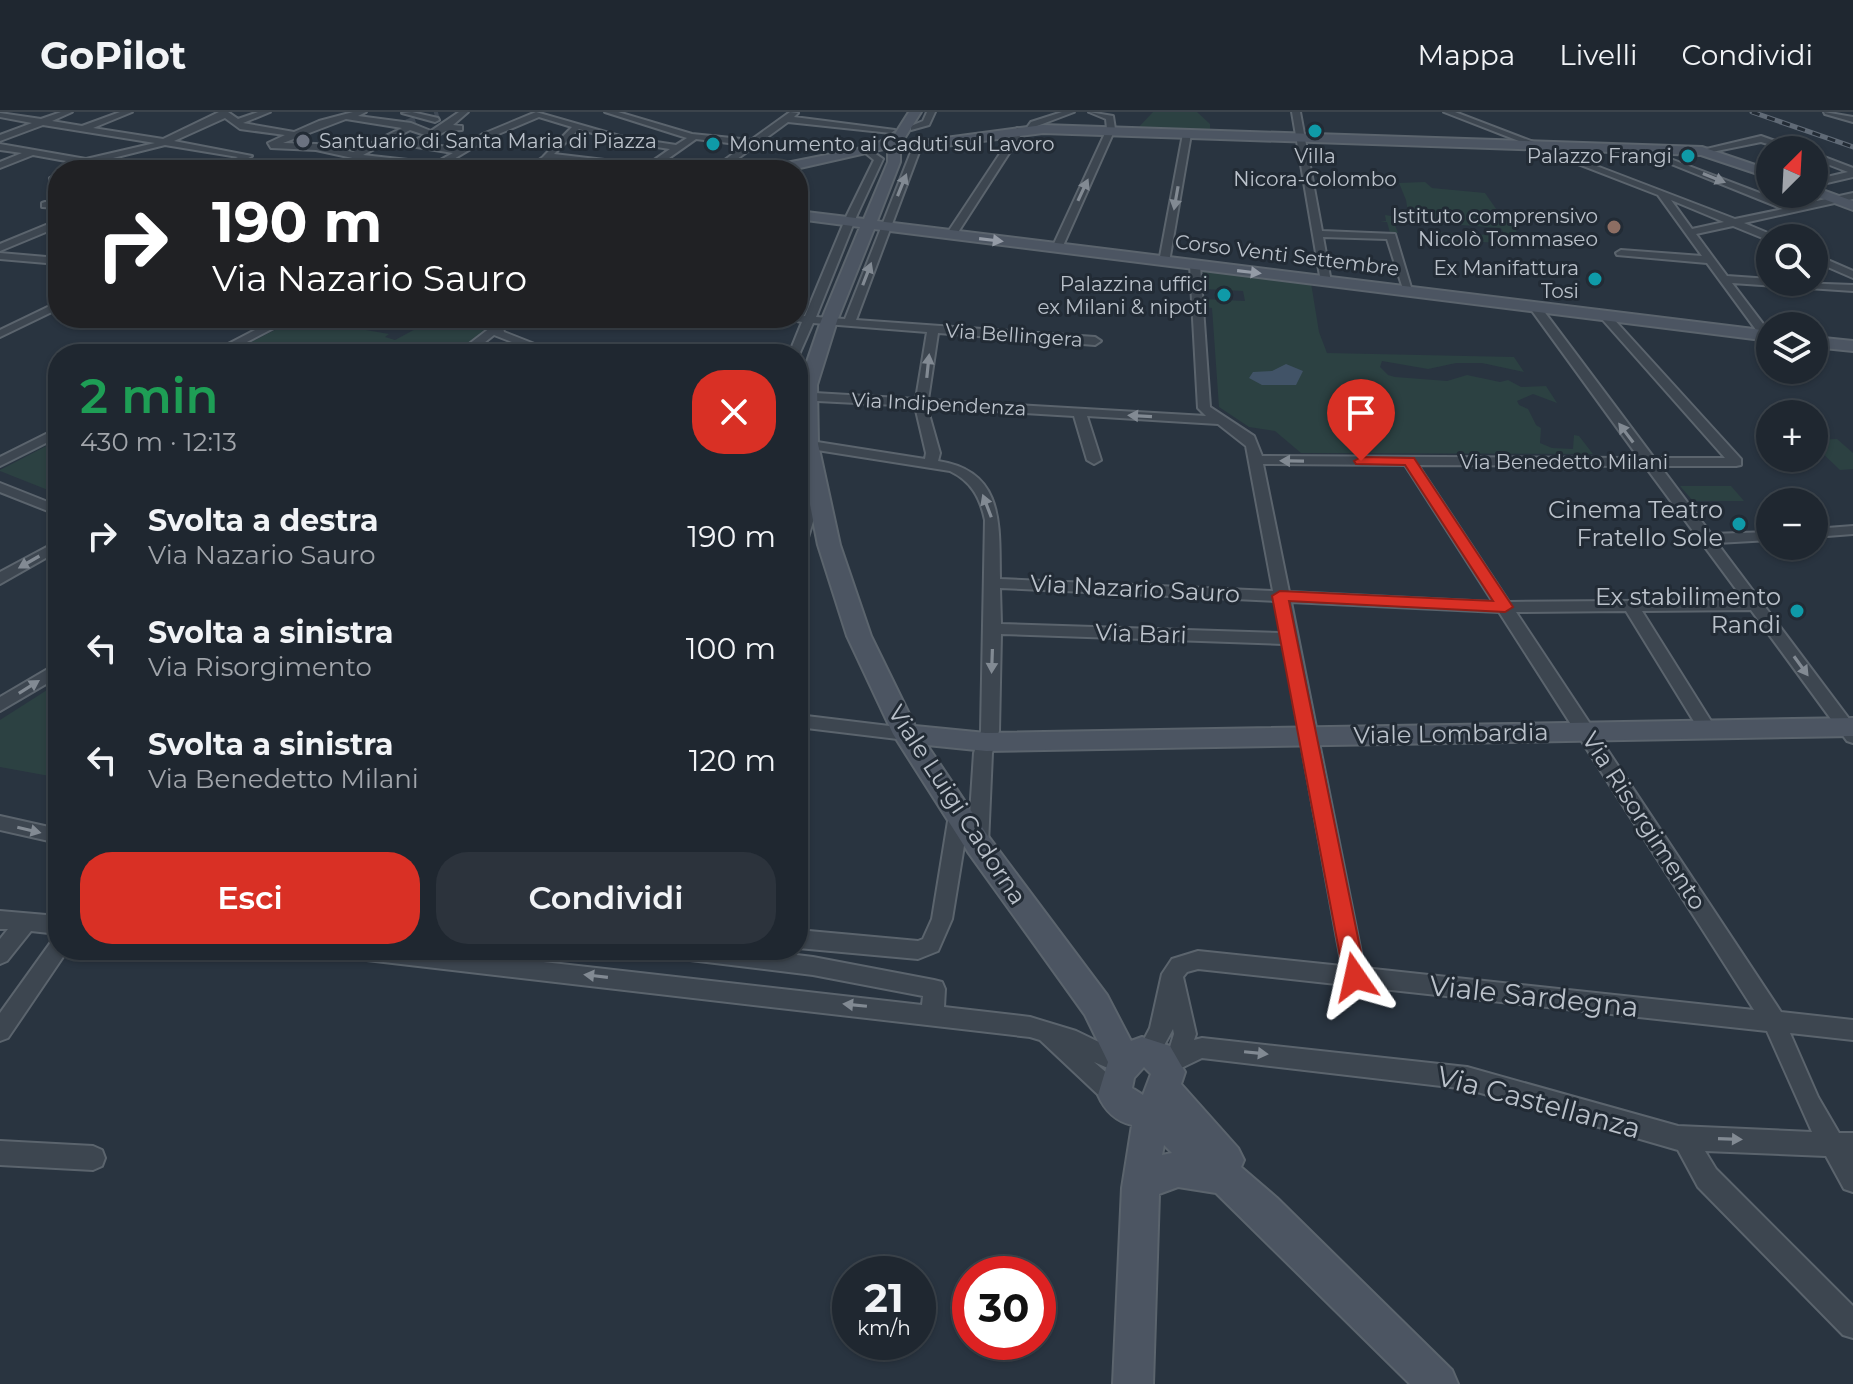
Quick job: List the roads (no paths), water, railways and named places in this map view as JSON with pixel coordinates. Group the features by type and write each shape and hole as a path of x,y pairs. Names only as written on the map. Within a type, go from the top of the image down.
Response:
{"street":[{"path":"81,129 128,112"},
{"path":"235,123 266,112"},
{"path":"240,160 296,134 362,112"},
{"path":"395,112 422,118 434,117"},
{"path":"388,160 450,125 462,112"},
{"path":"609,112 695,136 753,143"},
{"path":"734,160 795,112"},
{"path":"808,163 867,151 926,123 931,112"},
{"path":"951,235 1025,130 1070,112"},
{"path":"1057,248 1110,131 1110,118 1093,112"},
{"path":"1296,112 1326,282"},
{"path":"1448,112 1756,231"},
{"path":"1828,112 1853,120"},
{"path":"94,160 164,143 224,113 235,123 296,134"},
{"path":"447,160 538,113 622,139 678,148"},
{"path":"0,138 64,114"},
{"path":"0,115 248,156"},
{"path":"346,117 408,125 432,134"},
{"path":"787,119 950,139 1025,130 1110,131 1702,151 1756,140"},
{"path":"355,155 408,125"},
{"path":"544,160 577,126"},
{"path":"1164,262 1187,134"},
{"path":"849,322 917,148 905,135"},
{"name":"Viale Luigi Cadorna","path":"808,348 832,314 905,135"},
{"path":"662,160 695,136"},
{"path":"69,159 127,137"},
{"path":"271,145 330,149 369,160"},
{"path":"414,145 463,150"},
{"path":"0,147 75,160"},
{"path":"296,160 315,147"},
{"path":"1642,149 1793,209"},
{"name":"Viale Luigi Cadorna","path":"808,320 808,303 879,159 867,151"},
{"path":"1702,151 1756,169"},
{"path":"0,165 33,152"},
{"path":"548,157 574,160"},
{"path":"1828,162 1853,173"},
{"path":"1828,184 1853,173"},
{"path":"1828,195 1853,206"},
{"path":"1691,232 1853,196"},
{"path":"1664,197 1756,320"},
{"name":"Corso Venti Settembre","path":"808,216 1756,335"},
{"path":"0,248 48,227"},
{"path":"1318,234 1391,236 1409,292"},
{"path":"1621,253 1711,260"},
{"path":"0,256 48,260"},
{"path":"1828,263 1853,275"},
{"path":"1195,265 1204,408 1251,441 1355,977"},
{"path":"1725,279 1756,281"},
{"path":"1828,286 1853,288"},
{"path":"808,303 832,314"},
{"path":"1536,308 1850,730"},
{"path":"1,333 48,310"},
{"path":"808,320 832,314"},
{"name":"Via Bellingera","path":"832,314 849,322 882,325 894,333 1095,341"},
{"name":"Via Benedetto Milani","path":"1255,460 1729,463 1736,459 1606,317"},
{"path":"235,344 267,328"},
{"path":"476,344 498,329 499,334 526,344"},
{"name":"Via Bellingera","path":"931,462 933,453 923,403 933,333"},
{"path":"1828,343 1853,346"},
{"name":"Via Indipendenza","path":"808,396 1217,420"},
{"path":"1080,413 1094,460"},
{"path":"0,462 48,437"},
{"path":"808,445 931,462 964,472 979,487 992,520 993,629 990,731 981,772 978,844"},
{"name":"Via Risorgimento","path":"1409,461 1774,1021 1841,1144 1853,1180"},
{"name":"Viale Luigi Cadorna","path":"808,462 829,545 851,614 906,734 978,844 1145,1077"},
{"path":"0,487 48,507"},
{"path":"808,515 816,490"},
{"path":"1828,532 1853,530"},
{"path":"1707,539 1756,537"},
{"path":"0,579 48,551"},
{"name":"Via Nazario Sauro","path":"993,583 1505,607 1756,605"},
{"path":"1631,606 1707,729"},
{"name":"Via Bari","path":"993,629 1289,639"},
{"path":"0,705 48,675"},
{"path":"808,722 906,734"},
{"name":"Viale Lombardia","path":"906,734 986,742 1707,729 1850,730"},
{"path":"808,940 918,950 931,945 942,919 959,815"},
{"path":"0,823 48,834"},
{"path":"0,920 48,924"},
{"path":"0,955 26,922"},
{"path":"0,1031 50,960"},
{"path":"448,960 932,1014 1037,1029 1057,1042 1145,1077 1232,1166 1264,1211"},
{"path":"764,960 934,989 932,1014"},
{"name":"Viale Sardegna","path":"1173,974 1180,965 1198,960 1853,1030"},
{"path":"1145,1077 1185,1034 1173,974"},
{"path":"1133,1384 1145,1077 1161,1031 1173,974"},
{"name":"Via Castellanza","path":"1145,1077 1202,1048 1455,1076 1659,1134 1685,1138 1841,1144"},
{"path":"1145,1077 1229,1179 1430,1381"},
{"path":"1685,1138 1707,1178 1853,1325"},
{"path":"0,1153 93,1158"},
{"path":"1141,1181 1177,1170 1203,1172 1229,1179"}],"water":[{"path":"1286,364 1303,371 1296,385 1262,385 1249,378 1253,372 1272,371"}],"tunnel":[{"path":"434,113 438,112"},
{"path":"407,124 420,119"}],"railway":[{"path":"1752,112 1853,147"}],"place":[{"name":"Villa Nicora-Colombo","path":"1315,131"},
{"name":"Santuario di Santa Maria di Piazza","path":"303,141"},
{"name":"Monumento ai Caduti sul Lavoro","path":"713,144"},
{"name":"Palazzo Frangi","path":"1688,156"},
{"name":"Istituto comprensivo Nicolò Tommaseo","path":"1614,227"},
{"name":"Ex Manifattura Tosi","path":"1595,279"},
{"name":"Palazzina uffici ex Milani & nipoti","path":"1224,295"},
{"name":"Cinema Teatro Fratello Sole","path":"1739,524"},
{"name":"Ex stabilimento Randi","path":"1797,611"}]}
